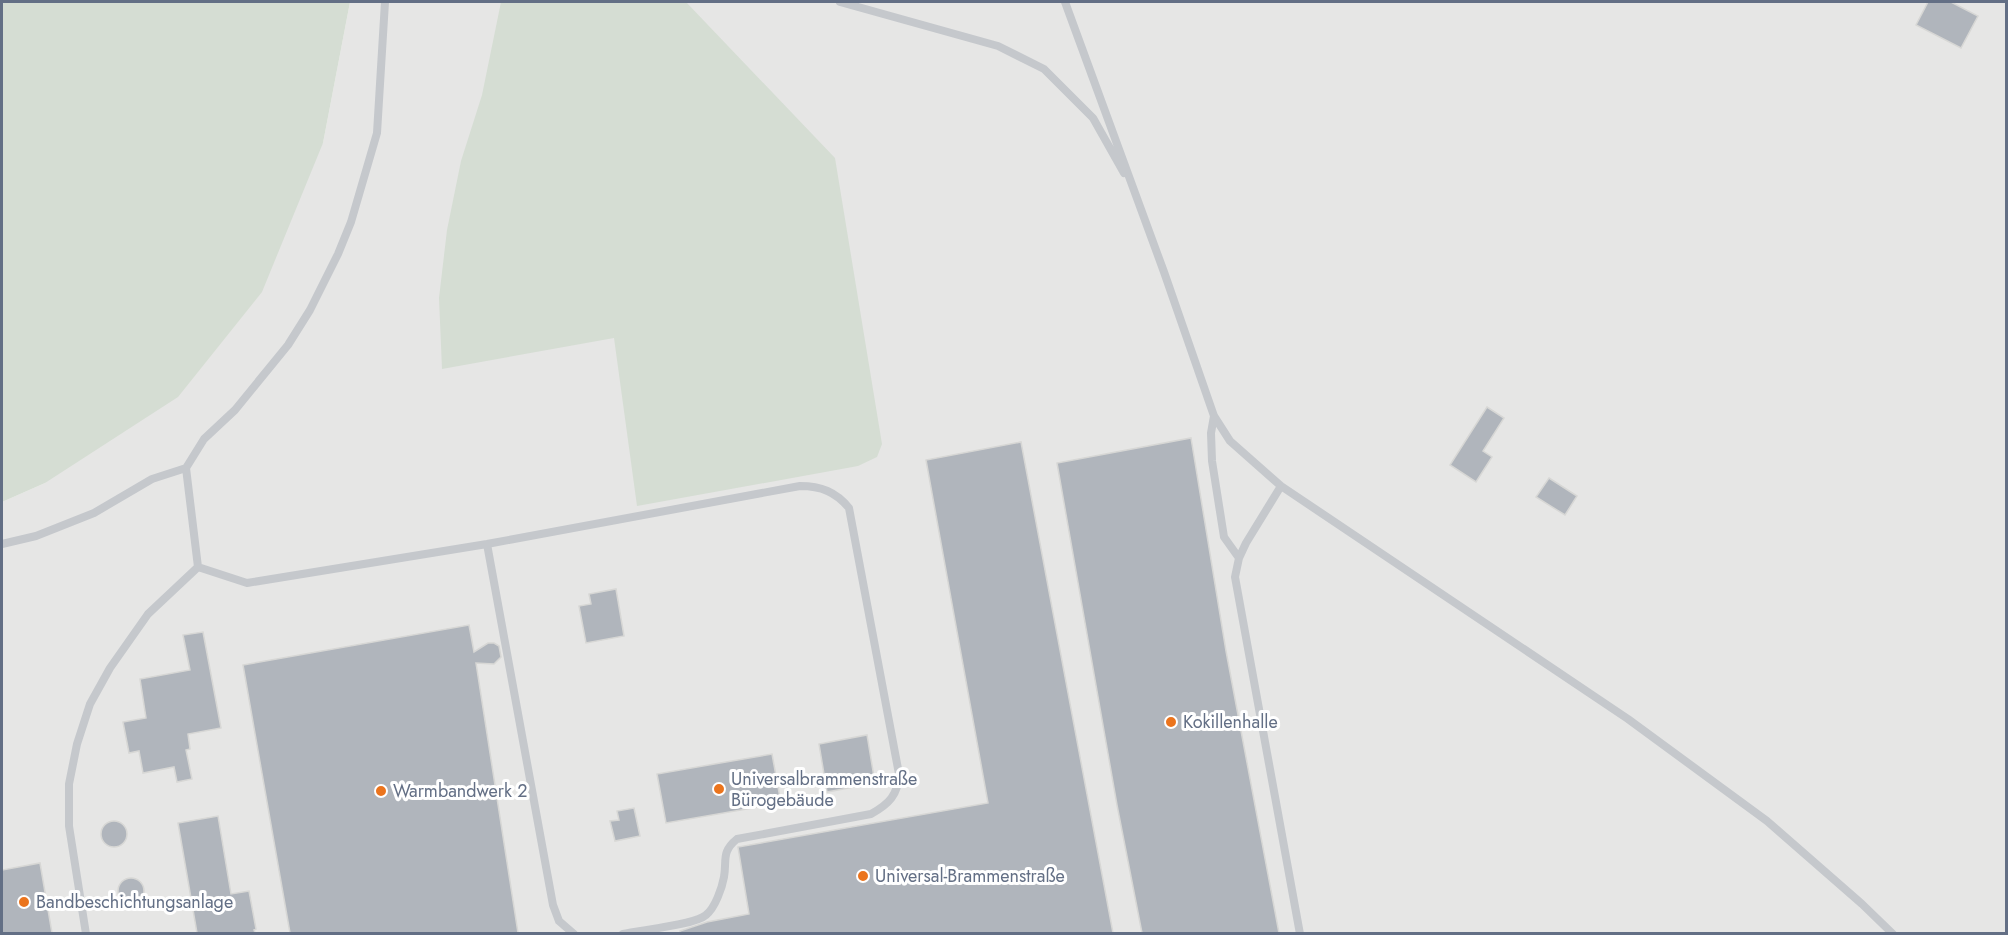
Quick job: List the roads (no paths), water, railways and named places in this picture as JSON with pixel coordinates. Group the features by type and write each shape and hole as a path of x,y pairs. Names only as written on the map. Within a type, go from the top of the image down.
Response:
{"lane":[{"path":"198,567 186,468 204,439 235,410 288,345 310,310 338,254 351,222 377,133 385,2"},
{"path":"840,2 998,46 1044,69 1092,118 1136,195"},
{"path":"1065,2 1214,416 1230,441 1281,486 1628,719 1767,821 1893,933"},
{"path":"1214,416 1210,433 1212,461 1224,537 1239,558"},
{"path":"2,544 36,536 94,513 153,479 186,468"},
{"path":"198,567 247,583 487,544 800,486 814,486 831,491 849,508 899,774 899,787 885,806 871,814 737,839 728,846 724,861 724,877 716,902 707,915 678,924 623,933"},
{"path":"1281,486 1239,558 1236,577 1300,933"},
{"path":"487,544 553,904 559,921 574,933"},
{"path":"86,933 69,826 69,784 77,744 90,704 110,668 148,614 198,567"}],"place":[{"name":"Kokillenhalle","path":"1171,722"},
{"name":"Universalbrammenstraße Bürogebäude","path":"719,789"},
{"name":"Warmbandwerk 2","path":"381,791"},
{"name":"Universal-Brammenstraße","path":"863,876"},
{"name":"Bandbeschichtungsanlage","path":"24,902"}]}
